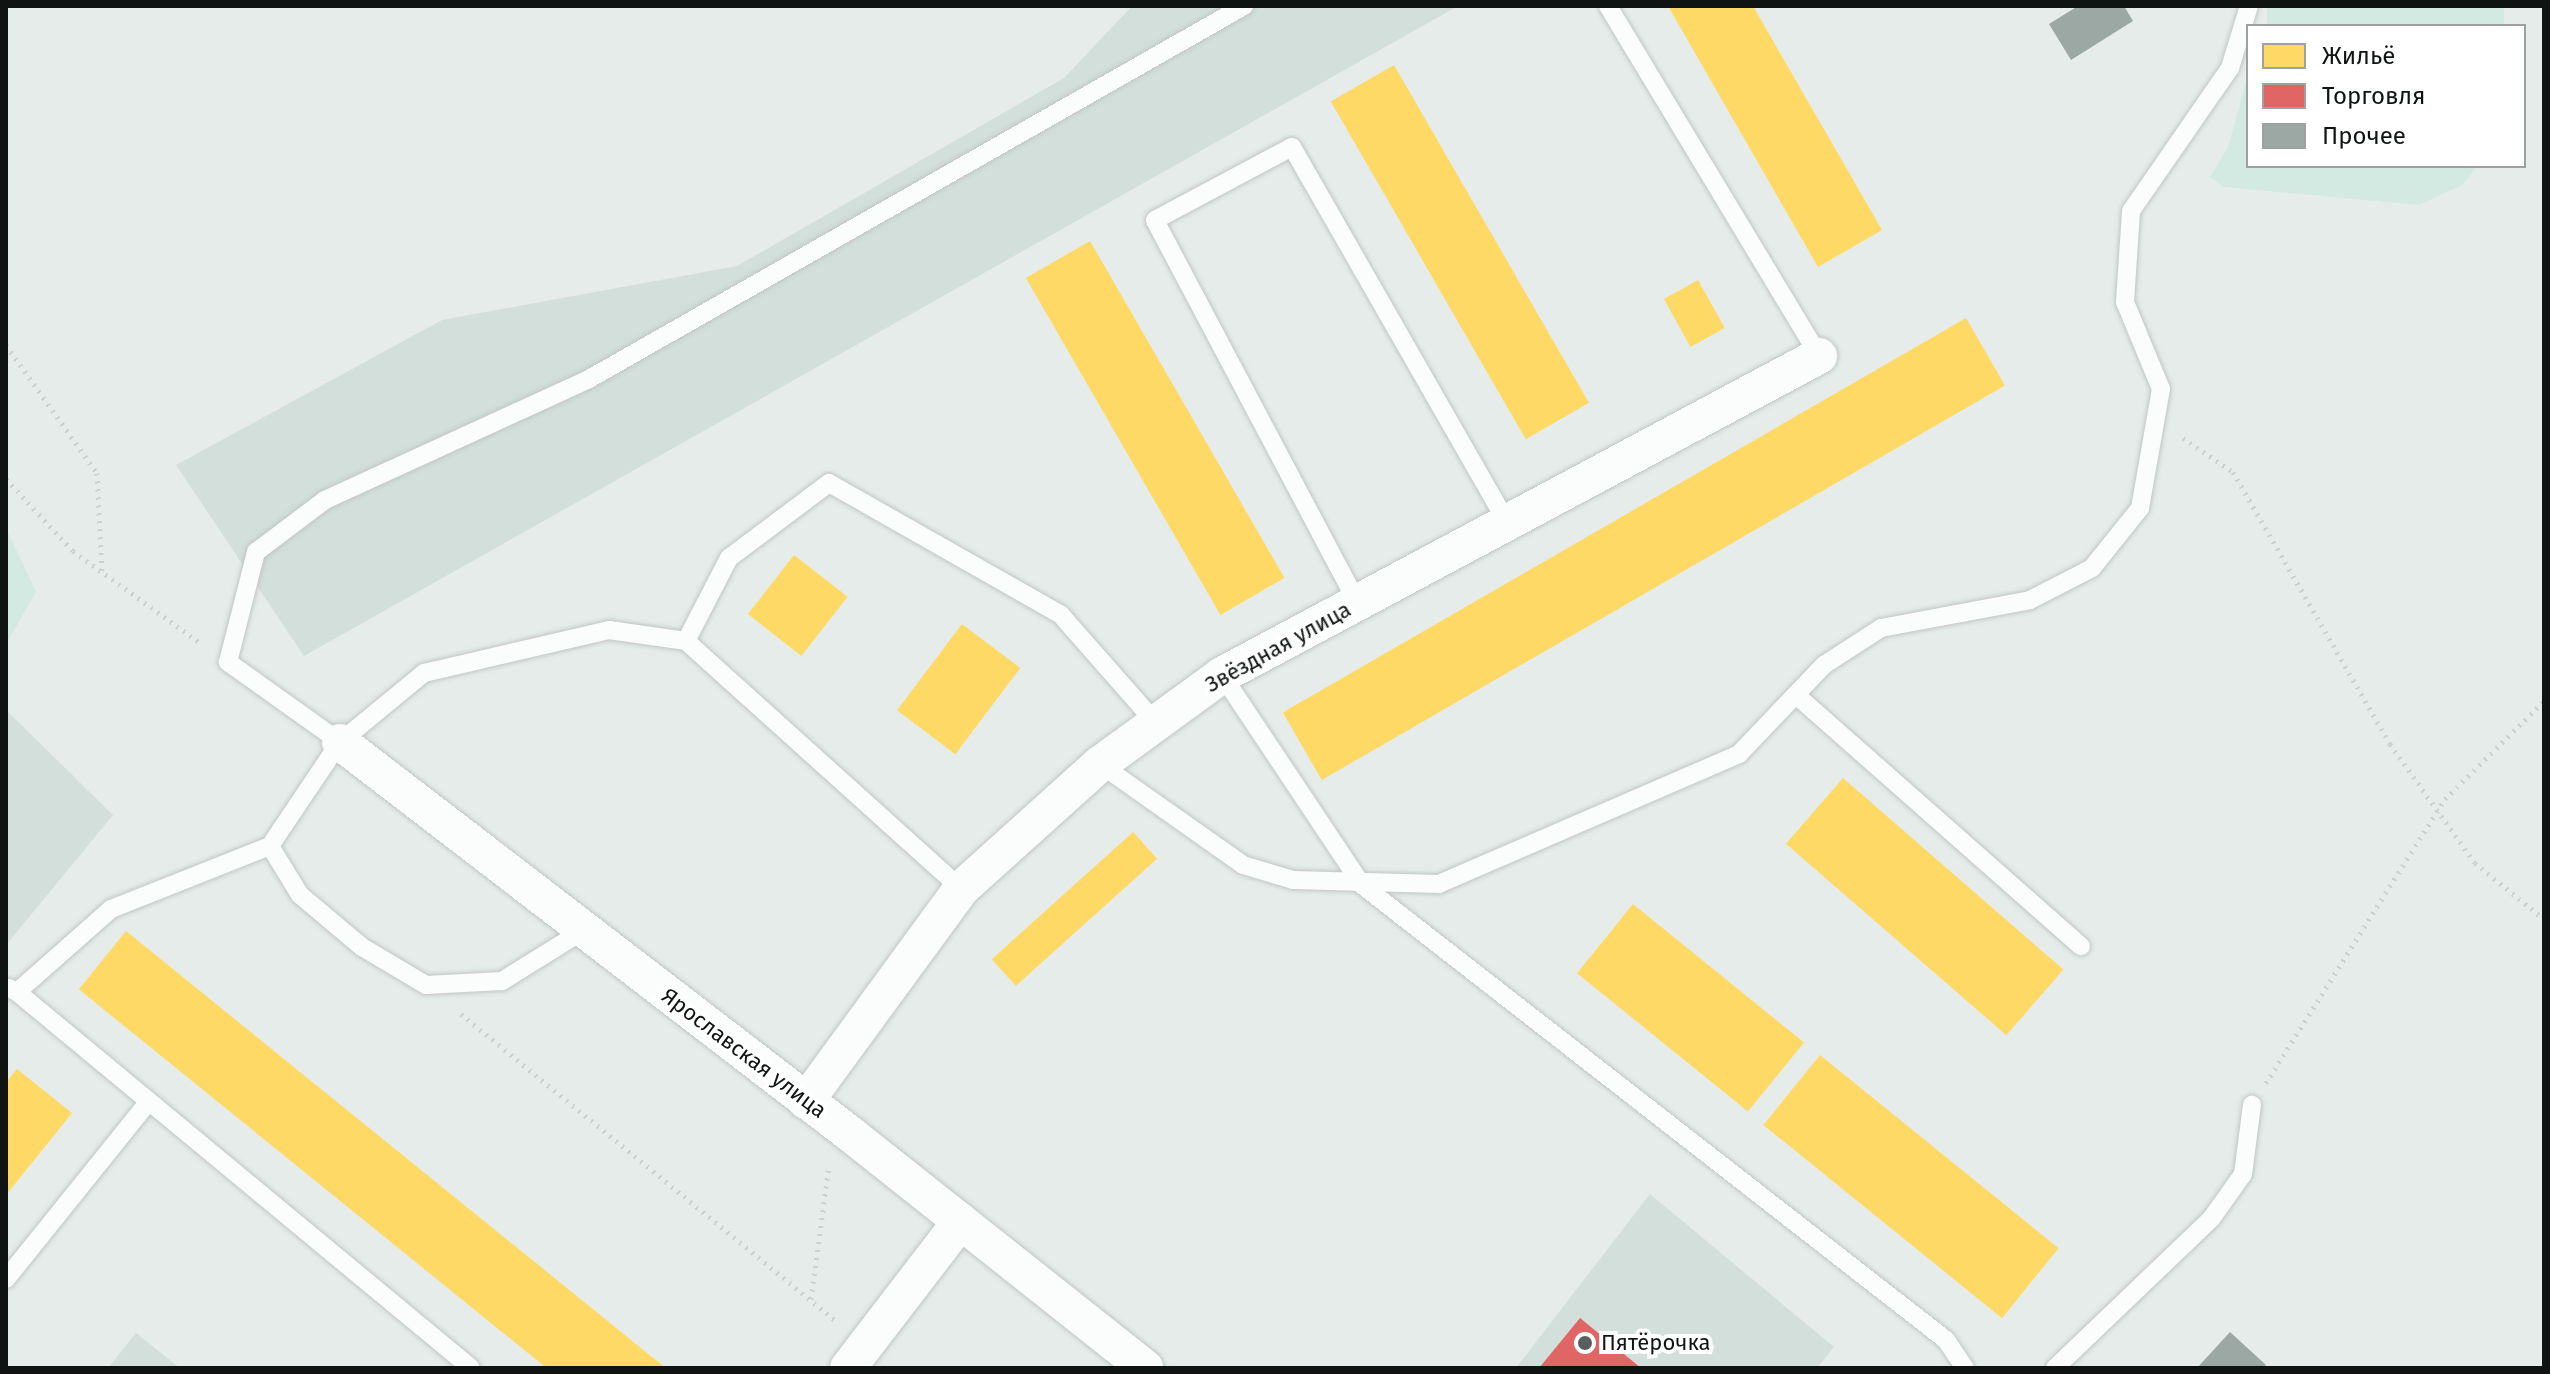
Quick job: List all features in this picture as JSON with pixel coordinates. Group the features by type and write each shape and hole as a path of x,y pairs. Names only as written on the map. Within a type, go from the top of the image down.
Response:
{"street":[{"name":"Звёздная улица","path":"806,1101 961,889 1100,764 1222,675 1819,356"},
{"name":"Ярославская улица","path":"340,742 961,1221 1145,1368"},
{"path":"857,1356 961,1221"}],"lane":[{"path":"340,742 228,662 256,552 325,500 589,379 1244,6"},
{"path":"1608,6 1819,356"},
{"path":"1100,764 1243,865 1293,880 1362,885 1439,884 1739,754 1824,665 1881,628 2030,600 2092,568 2140,508 2161,389 2125,302 2131,211 2230,68 2249,6"},
{"path":"1357,602 1155,220 1292,147 1507,522"},
{"path":"686,641 729,558 829,483 1061,615 1156,723"},
{"path":"471,1368 12,990 111,909 270,846 340,742 424,673 609,630 686,641 961,889"},
{"path":"1222,675 1362,885 1946,1340 1965,1368"},
{"path":"1796,695 2081,946"},
{"path":"270,846 300,895 362,947 426,985 502,981 584,930"},
{"path":"6,1279 149,1101"},
{"path":"2055,1368 2211,1219 2243,1174 2252,1105"}],"path":[{"path":"6,345 97,473 102,572"},
{"path":"2155,420 2233,472 2390,744 2475,863 2544,919"},
{"path":"6,479 73,551 228,662"},
{"path":"2252,1105 2438,811 2544,701"},
{"path":"426,985 811,1300 857,1356"},
{"path":"811,1300 829,1161"}],"shaded area":[{"path":"1132,6 1458,6 304,656 176,465 442,320 737,266 1064,78"},
{"path":"6,710 113,815 6,945"},
{"path":"1650,1194 1834,1347 1817,1368 1516,1368"},
{"path":"136,1333 180,1368 108,1368"}],"green space":[{"path":"2267,6 2504,6 2504,24 2267,24"},
{"path":"2246,82 2246,168 2476,168 2462,185 2419,205 2224,187 2210,177 2228,147"},
{"path":"6,528 36,592 6,644"}],"building: Жильё":[{"path":"1668,6 1753,6 1882,230 1818,267"},
{"path":"1394,65 1589,403 1526,439 1331,102"},
{"path":"1090,241 1284,578 1220,615 1026,278"},
{"path":"1698,280 1725,328 1691,347 1664,299"},
{"path":"1966,318 2005,386 1322,780 1283,712"},
{"path":"794,555 848,597 801,656 748,614"},
{"path":"962,624 1020,668 955,754 897,710"},
{"path":"1843,778 2063,970 2006,1035 1786,844"},
{"path":"1133,832 1157,859 1016,986 992,959"},
{"path":"1633,904 1804,1042 1748,1112 1577,973"},
{"path":"126,931 664,1366 546,1368 79,989"},
{"path":"1820,1055 2059,1248 2002,1318 1763,1125"},
{"path":"17,1069 72,1113 6,1195 6,1082"}],"building: Торговля":[{"name":"Пятёрочка","path":"1580,1318 1641,1368 1539,1368"}],"building: Прочее":[{"path":"2078,6 2124,6 2133,21 2071,60 2049,24"},
{"path":"2230,1332 2266,1365 2263,1368 2197,1368"}],"place":[{"name":"Пятёрочка","path":"1585,1343"}]}
